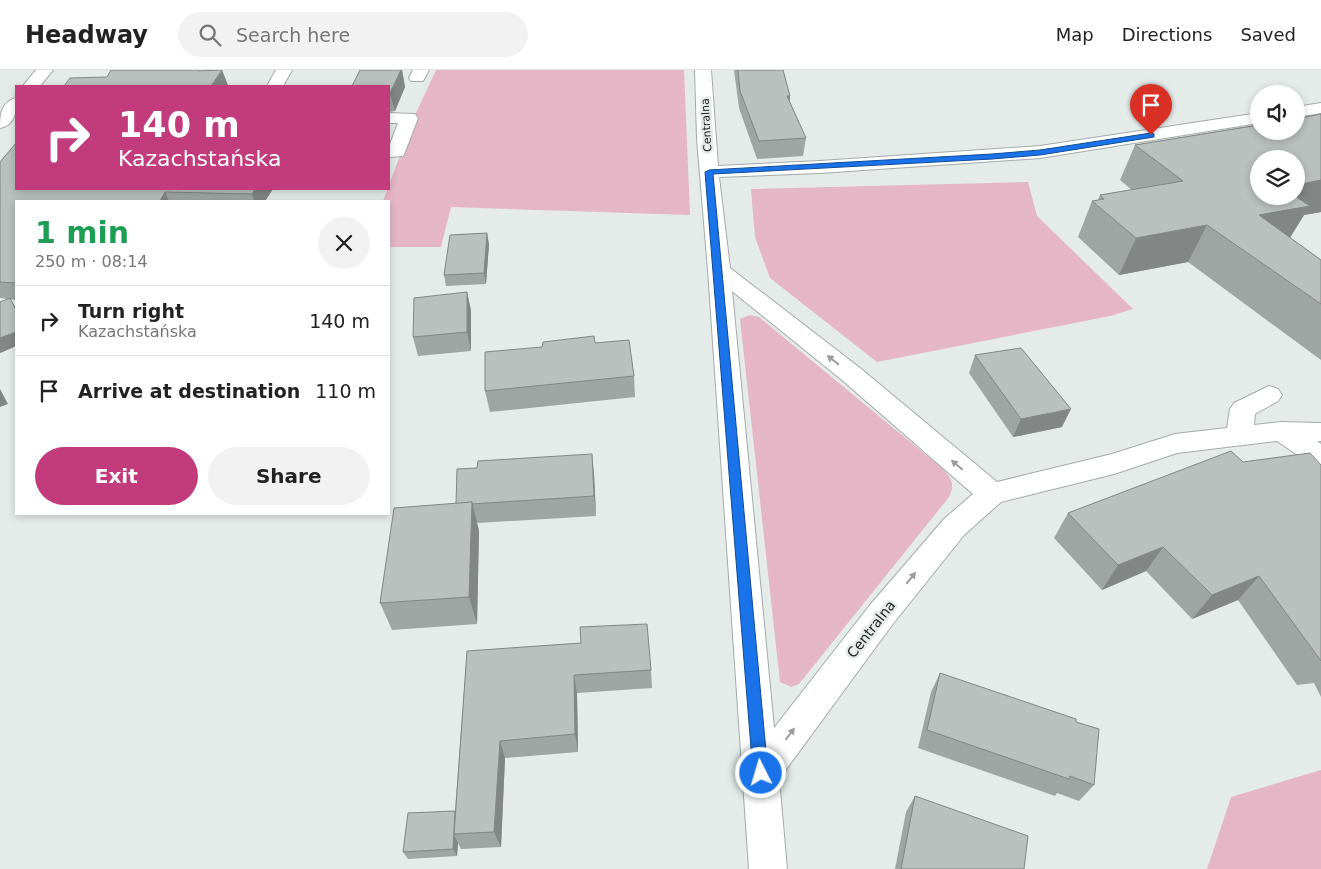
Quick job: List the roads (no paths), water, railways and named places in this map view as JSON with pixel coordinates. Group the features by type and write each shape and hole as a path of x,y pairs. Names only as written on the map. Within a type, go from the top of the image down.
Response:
{"street":[{"path":"32,85 45,70"},
{"path":"276,85 284,70"},
{"name":"Centralna","path":"704,70 709,172 719,270 768,869"},
{"path":"0,123 15,104"},
{"path":"1305,111 1321,108"},
{"path":"390,118 409,118 396,152 390,152"},
{"path":"709,172 820,167 1040,152 1250,119"},
{"path":"719,270 851,374 992,494"},
{"path":"1239,435 1244,409 1269,395"},
{"path":"1282,431 1321,457"},
{"name":"Centralna","path":"761,773 881,615 948,534 992,494 1114,464 1175,444 1282,431 1321,432"}]}
